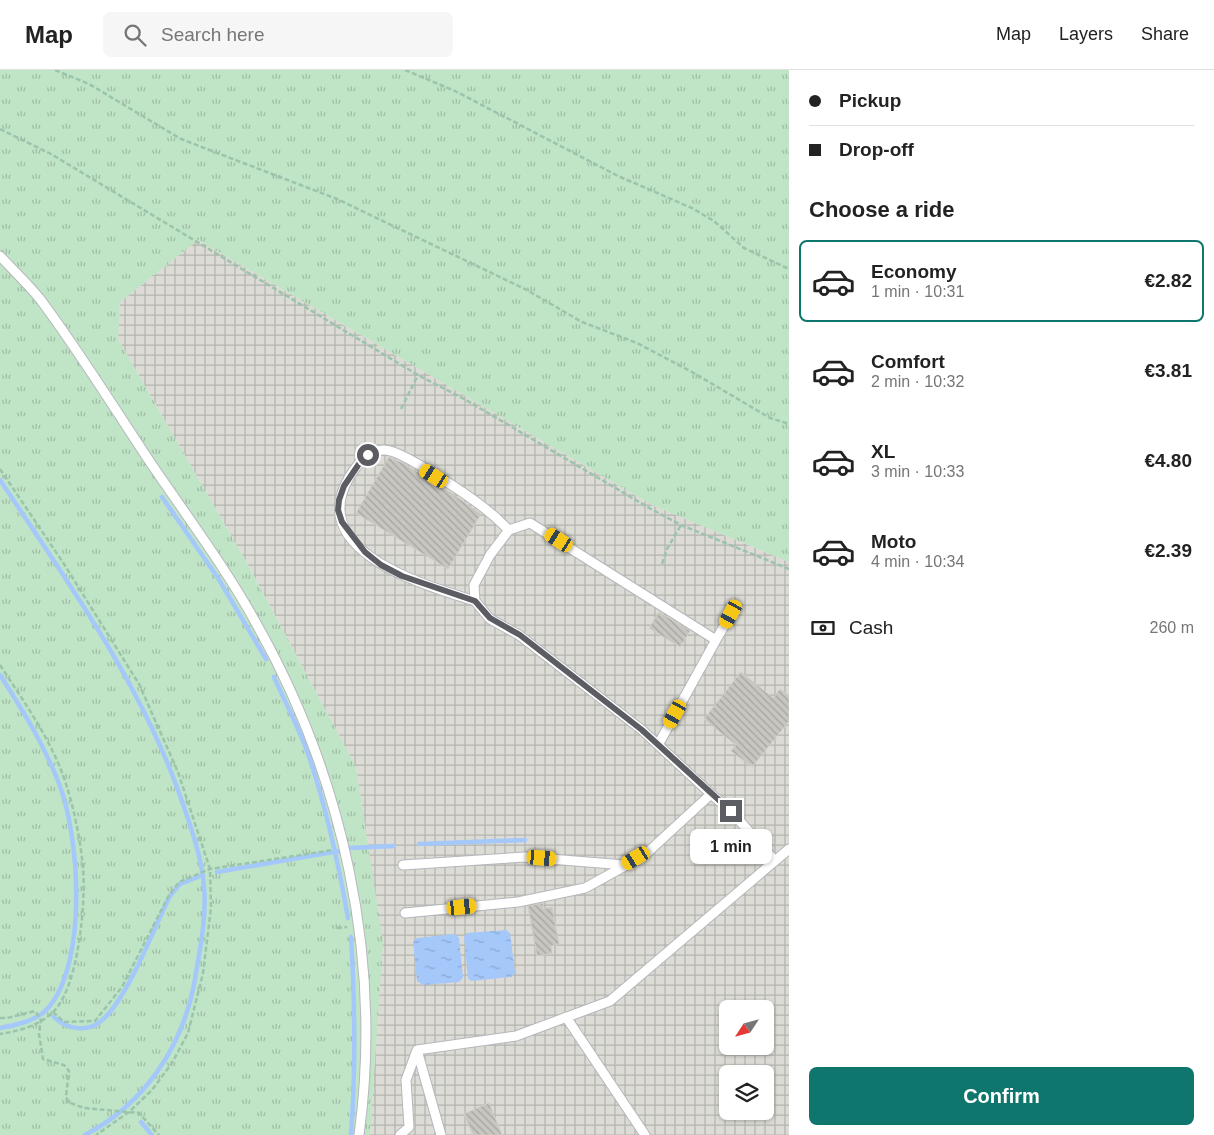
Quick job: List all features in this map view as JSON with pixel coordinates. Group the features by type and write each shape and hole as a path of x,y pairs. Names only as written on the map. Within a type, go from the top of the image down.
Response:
{"lane":[{"path":"0,256 39,298 195,527 255,621 288,684 314,749 331,799 344,848 358,922 364,975 366,1039 360,1135"},
{"path":"508,530 481,505 395,451 377,450 361,461 344,486 338,505 342,522 365,552 381,565 402,576 475,601 490,618 520,635 577,678 658,745 731,811 776,860"},
{"path":"475,601 474,585 490,555 508,530 530,523 544,530 716,640"},
{"path":"658,745 731,614"},
{"path":"405,913 518,902 586,888 648,852 711,794"},
{"path":"417,1050 516,1036 610,1000 789,849"},
{"path":"403,865 525,857 625,866"},
{"path":"566,1017 617,1097 645,1135"},
{"path":"400,1135 409,1127 406,1080 417,1050"},
{"path":"417,1050 441,1135"}],"path":[{"path":"54,70 89,84 181,139 337,199 525,289 582,322 636,343 692,372 770,418 789,424"},
{"path":"405,70 456,91 618,176 692,208 714,221 744,248 789,269"},
{"path":"0,129 51,154 418,375 466,400 680,525 789,569"},
{"path":"401,409 418,375"},
{"path":"0,469 64,564 139,684 178,772 210,869 210,908 203,973 188,1033 172,1063 152,1090 129,1112 96,1135"},
{"path":"662,564 667,549 680,525"},
{"path":"0,665 43,732 65,780 78,832 83,868 79,939 73,973 65,994 53,1012 41,1020 19,1031 0,1034"},
{"path":"53,1012 64,1022 95,1021 122,988 179,882 210,869 344,848"},
{"path":"0,1018 35,1011 41,1020 39,1034 42,1057 45,1061 68,1068 68,1102 84,1108 139,1113 159,1135"}],"shaded area":[{"path":"198,240 652,505 789,562 789,1135 370,1135 382,942 356,767 248,565 118,339 120,302"}],"green space":[{"path":"0,70 789,70 789,562 652,505 198,240 120,302 118,339 248,565 356,767 383,942 370,1135 0,1135"}],"water":[{"path":"506,930 510,933 515,973 511,977 471,981 468,978 464,937 467,933"},
{"path":"455,934 459,938 463,978 459,982 423,985 417,981 413,942 417,938"}],"building":[{"path":"389,457 403,463 450,492 481,514 448,569 356,513"},
{"path":"659,612 690,631 680,647 649,628"},
{"path":"741,672 773,698 780,689 789,696 789,721 752,767 731,751 736,745 704,719"},
{"path":"543,903 543,909 552,907 559,944 551,946 552,953 537,956 528,906"},
{"path":"489,1103 502,1135 473,1135 464,1114"}],"waterway":[{"path":"0,480 103,638 148,720 184,807 197,847 203,877 205,899 200,949 194,985 180,1031 157,1072 142,1091 106,1122 85,1135"},
{"path":"162,497 218,578 266,659"},
{"path":"0,675 32,726 46,753 66,804 75,864 76,898 75,930 70,961 61,987 48,1008 38,1016 26,1022 0,1028"},
{"path":"274,677 300,732 314,771 331,833 348,918"},
{"path":"419,844 525,840"},
{"path":"350,848 394,846"},
{"path":"217,872 339,851"},
{"path":"54,1017 63,1024 74,1028 86,1028 97,1024 108,1015 138,965 170,896 180,884 203,875"},
{"path":"351,937 354,1036 351,1135"},
{"path":"141,1122 152,1135"}],"route":[{"path":"368,455 361,461 344,486 338,510 342,522 352,538 365,552 381,565 402,576 420,584 475,601 490,618 520,635 642,730 731,811"}]}
